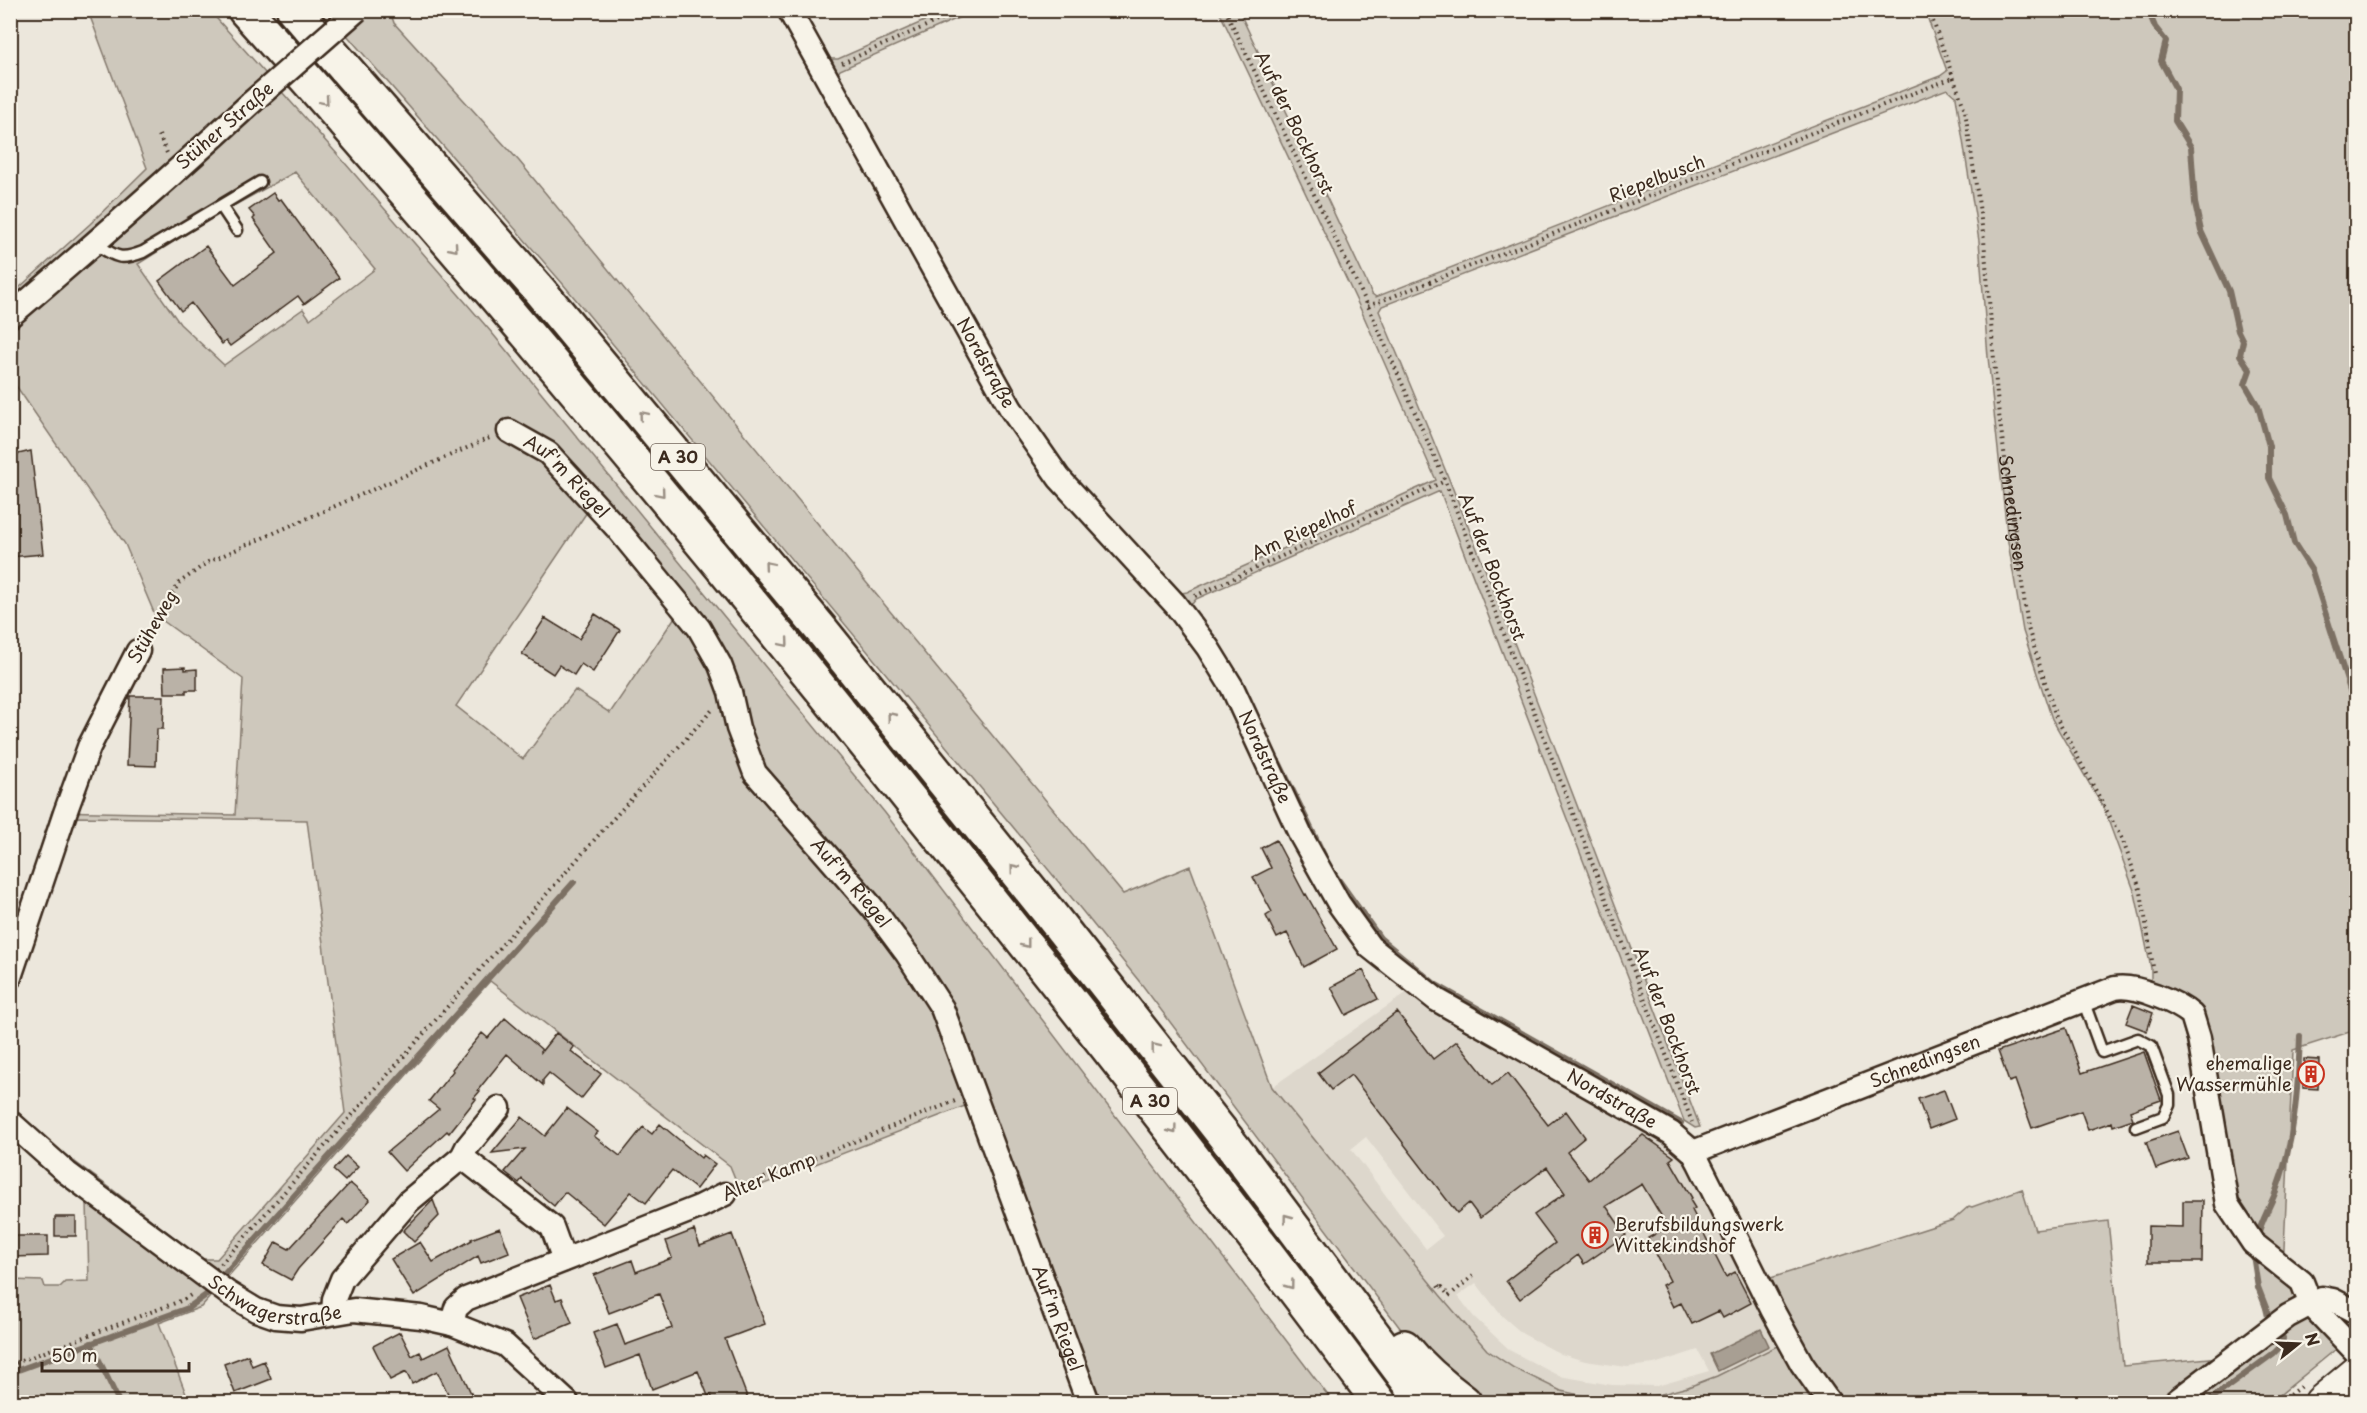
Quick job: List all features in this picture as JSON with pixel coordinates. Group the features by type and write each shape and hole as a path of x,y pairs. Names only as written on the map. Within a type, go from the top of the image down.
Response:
{"highway":[{"name":"A 30","path":"245,10 513,316 811,675 1160,1113 1379,1402"},
{"name":"A 30","path":"294,10 539,290 824,633 1050,914 1233,1147 1424,1402"},
{"path":"1359,1315 1387,1325 1414,1359 1446,1389 1464,1402"},
{"path":"1320,1324 1342,1385 1355,1402"}],"main road":[{"path":"2320,1402 2356,1373"}],"street":[{"name":"Stüher Straße","path":"10,316 96,244 134,206 357,10"},
{"name":"Nordstraße","path":"789,10 1011,409 1059,478 1175,604 1208,648 1232,687 1301,836 1338,904 1370,947 1437,1000 1635,1111 1697,1150 1773,1311 1802,1364 1829,1402"},
{"name":"Auf'm Riegel","path":"509,431 548,453 616,528 699,627 720,665 730,692 738,728 755,773 872,907 907,954 942,1008 1088,1402"},
{"name":"Stüheweg","path":"10,977 89,747 138,651"},
{"name":"Schnedingsen","path":"1697,1150 2083,1000 2120,987 2128,987 2182,1007 2192,1015 2199,1038 2227,1204 2253,1243 2302,1282 2311,1305"},
{"path":"333,1313 334,1299 342,1279 409,1201 462,1156 499,1108"},
{"name":"Schwagerstraße","path":"10,1122 67,1173 228,1293 256,1310 276,1317 301,1319 354,1310 421,1317 452,1324 505,1345 567,1402"},
{"path":"462,1156 552,1227 564,1260"},
{"name":"Alter Kamp","path":"452,1324 456,1308 466,1299 699,1207 725,1194"},
{"path":"2175,1402 2288,1316 2322,1298 2333,1300 2356,1312"},
{"path":"2311,1305 2356,1352"}],"lane":[{"path":"96,244 115,257 128,258 143,252 260,182"},
{"path":"221,206 237,230"},
{"path":"2083,1000 2102,1052 2138,1039 2151,1046 2154,1053 2169,1095 2169,1105 2163,1117 2136,1127"}],"path":[{"path":"824,71 962,10"},
{"name":"Auf der Bockhorst","path":"1225,10 1368,306 1445,481 1697,1150"},
{"name":"Schnedingsen","path":"1929,10 1965,110 1983,240 1998,407 2028,628 2056,717 2123,842 2141,892 2158,998"},
{"name":"Riepelbusch","path":"1368,306 1955,77"},
{"name":"Stüheweg","path":"138,651 179,583 208,562 509,431"},
{"name":"Am Riepelhof","path":"1175,604 1445,481"},
{"path":"10,1365 183,1300 199,1290 603,830 730,692"},
{"name":"Alter Kamp","path":"725,1194 974,1094"},
{"path":"1438,1286 1440,1289 1442,1287 1449,1296 1473,1275"}],"shaded area":[{"path":"88,11 210,11 492,333 885,813 1333,1402 1080,1402 970,1104 741,1193 730,1166 490,981 201,1307 159,1323 189,1402 11,1402 11,1280 43,1281 45,1287 60,1287 65,1282 89,1281 87,1202 11,1136 11,1105 48,1142 202,1259 217,1259 345,1113 307,820 73,817 11,1010 11,943 52,811 235,815 243,679 155,615 125,544 10,377 11,295 90,224 147,168","holes":["295,172 375,269 310,319 303,309 224,365 180,324 138,264 213,217","587,512 677,614 610,713 575,690 523,759 456,706"]},
{"path":"326,11 390,11 394,23 519,161 1123,894 1190,866 1272,1087 1487,1350 1514,1368 1561,1391 1620,1400 1658,1395 1688,1387 1717,1376 1781,1344 1809,1398 1814,1402 1489,1402 1438,1367 1400,1328 1143,986 1076,903 563,284"},
{"path":"947,11 974,11 840,70 836,77 832,59 838,59"},
{"path":"1219,11 1239,11 1372,294 1376,297 1940,76 1947,71 1925,11 2356,11 2356,1030 2293,1050 2283,1270 2299,1296 2267,1323 2250,1246 2229,1204 2181,1020 2151,989 2151,968 2135,893 2104,809 2052,719 2023,631 2008,542 1988,357 1979,241 1956,97 1947,89 1382,306 1379,311 1422,412 1543,718 1700,1127 1695,1128 1684,1121 1440,491 1196,599 1188,609 1176,594 1187,592 1436,480 1361,310"},
{"path":"1409,991 1645,1129 1687,1161 1781,1344 1717,1376 1688,1387 1658,1395 1620,1400 1561,1391 1514,1368 1487,1350 1272,1087","holes":["1366,1137 1443,1236 1426,1249 1351,1149","1476,1283 1501,1315 1523,1334 1561,1354 1585,1361 1627,1367 1654,1364 1698,1350 1709,1371 1657,1386 1612,1385 1559,1376 1511,1351 1474,1317 1458,1296"]},
{"path":"2022,1189 2035,1230 2108,1221 2123,1366 2221,1357 2157,1402 1845,1402 1832,1389 1811,1360 1771,1278 1953,1220 1969,1206 1972,1207"},
{"path":"2307,1318 2318,1321 2341,1345 2271,1402 2188,1402 2286,1326"},
{"path":"1761,1329 1769,1346 1718,1371 1710,1354"}],"building":[{"path":"273,193 278,200 281,199 339,278 304,304 298,296 230,346 226,341 222,344 191,303 181,311 159,281 206,246 235,285 277,253 249,210"},
{"path":"31,451 43,554 10,557 10,456"},
{"path":"595,614 620,630 593,672 581,664 574,675 559,665 553,674 522,654 545,618 579,639"},
{"path":"185,667 185,670 197,669 197,690 186,690 186,693 165,693 164,668"},
{"path":"130,696 164,696 163,729 157,729 156,766 127,765"},
{"path":"1276,840 1337,949 1304,967 1287,933 1277,938 1266,916 1272,912 1253,877 1271,868 1261,848"},
{"path":"1363,970 1378,999 1346,1015 1331,987"},
{"path":"2133,1005 2153,1013 2147,1031 2126,1023"},
{"path":"1397,1012 1433,1059 1457,1041 1492,1085 1508,1073 1548,1125 1566,1111 1585,1137 1567,1152 1589,1180 1643,1135 1674,1157 1670,1160 1692,1198 1690,1200 1695,1208 1692,1210 1726,1277 1735,1272 1751,1303 1723,1318 1719,1311 1692,1324 1681,1303 1673,1307 1662,1285 1670,1281 1648,1238 1668,1227 1642,1184 1606,1206 1626,1235 1584,1264 1578,1255 1520,1299 1506,1281 1555,1243 1534,1215 1565,1193 1547,1167 1480,1218 1469,1203 1457,1213 1351,1075 1331,1090 1318,1073"},
{"path":"505,1018 541,1049 541,1052 556,1033 574,1047 571,1051 601,1074 581,1099 549,1073 543,1080 543,1085 507,1054 478,1090 480,1091 474,1098 476,1099 449,1133 447,1131 404,1171 387,1152 439,1109 429,1101 453,1071 452,1069 482,1033 488,1038"},
{"path":"2066,1028 2082,1073 2144,1052 2161,1100 2130,1111 2133,1119 2113,1126 2112,1122 2088,1130 2081,1111 2032,1128 2015,1080 2009,1082 1998,1051"},
{"name":"ehemalige Wassermühle","path":"2304,1059 2319,1060 2318,1089 2303,1088"},
{"path":"1944,1090 1955,1119 1929,1129 1918,1099"},
{"path":"567,1108 598,1132 594,1136 620,1156 643,1127 652,1134 660,1124 701,1158 703,1155 715,1164 696,1189 672,1170 646,1203 631,1192 604,1224 565,1192 554,1206 522,1179 519,1183 505,1172 525,1149 492,1153 522,1117 545,1136"},
{"path":"2178,1131 2188,1158 2156,1169 2146,1142"},
{"path":"346,1156 358,1167 345,1181 333,1170"},
{"path":"350,1183 370,1200 348,1224 343,1219 298,1269 291,1280 263,1265 276,1242 289,1249"},
{"path":"433,1200 439,1216 414,1242 403,1231"},
{"path":"2183,1201 2203,1201 2202,1262 2148,1262 2148,1226 2183,1227"},
{"path":"55,1217 76,1217 76,1236 55,1236"},
{"path":"500,1228 509,1252 481,1263 478,1256 414,1296 391,1259 420,1242 433,1262 471,1239"},
{"path":"694,1230 700,1246 732,1234 765,1324 725,1339 749,1402 714,1402 711,1395 708,1396 698,1371 652,1389 640,1355 606,1368 593,1333 617,1324 625,1345 672,1328 659,1294 609,1313 594,1275 632,1260 636,1272 672,1258 666,1241"},
{"path":"10,1236 48,1236 48,1256 10,1257"},
{"path":"550,1285 556,1300 562,1298 572,1323 534,1339 517,1298"},
{"path":"400,1332 412,1356 420,1352 423,1358 449,1345 475,1402 452,1402 437,1371 412,1384 406,1372 390,1380 373,1346"},
{"path":"248,1355 252,1366 264,1361 271,1379 235,1393 224,1364"}],"waterway":[{"path":"2148,10 2155,27 2166,41 2161,61 2176,89 2175,121 2191,147 2195,203 2201,231 2229,291 2238,331 2243,341 2240,355 2250,370 2245,384 2258,406 2269,446 2269,478 2287,515 2294,543 2312,571 2356,709"},
{"path":"1279,762 1324,855"},
{"path":"1333,872 1380,938 1435,984 1681,1123"},
{"path":"219,1280 574,882"},
{"path":"2257,1238 2276,1191 2287,1153 2297,1095 2300,1036"},
{"path":"2253,1255 2258,1287 2272,1323"},
{"path":"10,1373 188,1308 212,1288"},
{"path":"2207,1402 2274,1353 2282,1345 2283,1338"},
{"path":"91,1343 119,1402"}],"place":[{"name":"ehemalige Wassermühle","path":"2311,1074"},
{"name":"Berufsbildungswerk Wittekindshof","path":"1595,1235"}]}
